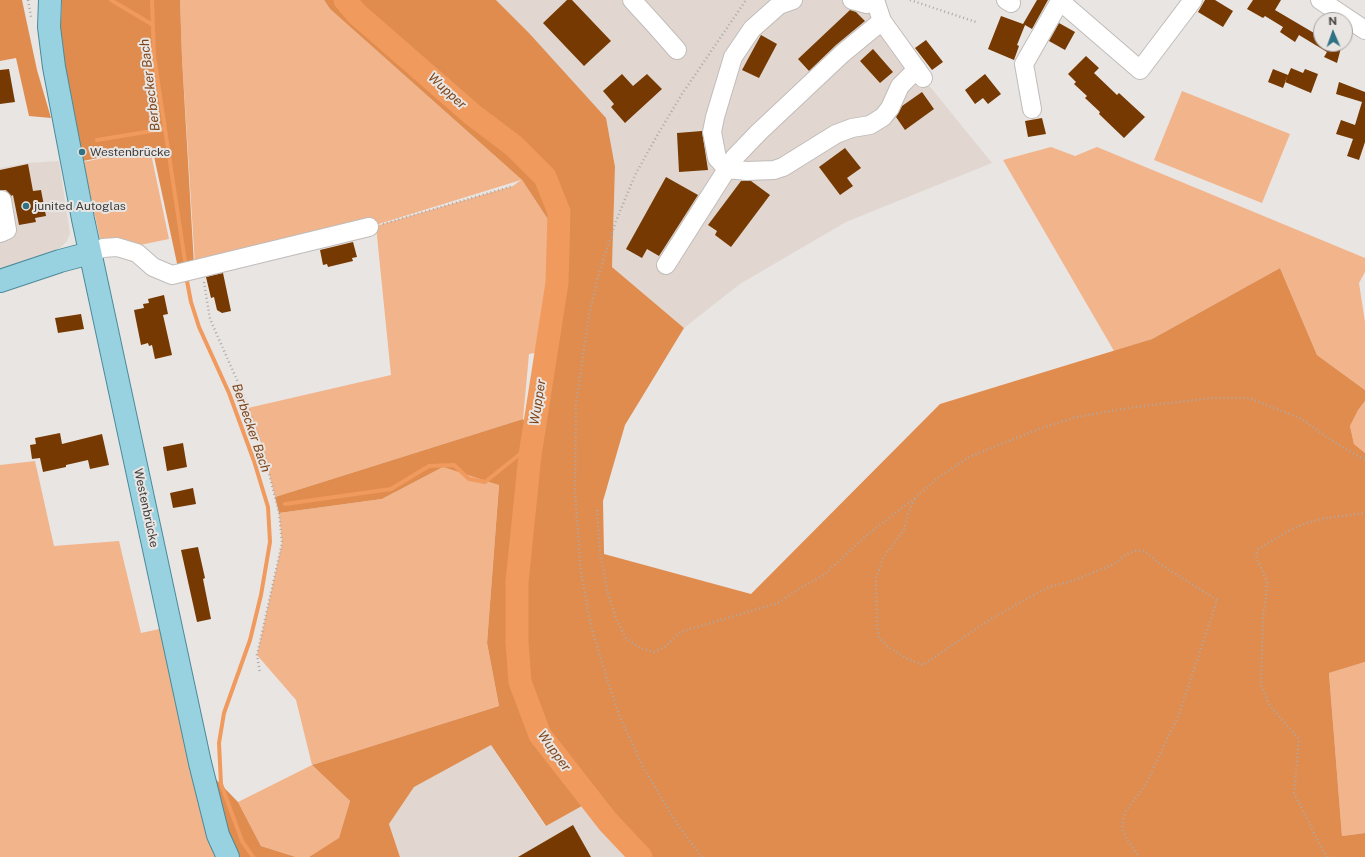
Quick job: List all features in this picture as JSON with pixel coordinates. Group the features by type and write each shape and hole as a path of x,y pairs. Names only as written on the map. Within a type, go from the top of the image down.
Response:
{"main road":[{"name":"Westenbrücke","path":"50,0 49,27 54,67 90,253 200,763 218,835 228,857"},
{"path":"0,281 60,261 90,253"}],"street":[{"path":"632,0 677,50"},
{"path":"794,0 779,5 752,29 733,57 712,132 717,158 727,169 765,171 783,167 836,134 852,128 870,125 884,116 890,108 900,86 920,73 882,21 875,0"},
{"path":"852,0 867,4 872,0"},
{"path":"1032,109 1024,64 1060,1 1140,70 1193,0"},
{"path":"1320,0 1365,30"},
{"path":"666,265 734,158 759,132 843,53 882,21"},
{"path":"0,233 7,230 2,200"},
{"path":"90,253 103,248 117,247 137,253 153,267 172,275 369,227"}],"path":[{"path":"702,857 676,822 644,767 620,717 591,626 581,572 575,492 576,403 589,314 600,270 616,221 635,175 682,94 746,0"},
{"path":"910,0 976,22"},
{"path":"369,227 513,186"},
{"path":"191,270 210,319 244,396 264,453 279,513 282,543 257,654 260,673"},
{"path":"597,510 600,553 608,593 617,621 626,638 640,648 654,652 666,646 680,632 778,603 800,588 824,575 868,534 915,498 939,477 969,457 1039,429 1076,417 1134,407 1212,398 1249,398 1300,418 1336,444 1365,460"},
{"path":"915,498 908,514 904,530 883,558 876,578 877,622 880,638 890,648 906,658 923,665 988,620 1017,604 1049,587 1075,580 1116,564 1125,555 1138,550 1146,552 1160,564 1217,600 1179,714 1146,784 1126,811 1123,820 1122,829 1139,857"},
{"path":"1328,857 1323,851 1294,793 1298,739 1270,706 1261,686 1262,615 1266,599 1267,582 1256,556 1258,549 1290,530 1326,518 1365,513"}],"shaded area":[{"path":"0,0 22,0 37,70 51,118 29,116 16,58 0,61"},
{"path":"62,0 180,0 194,265 178,268 152,147 83,161 59,61"},
{"path":"180,0 324,0 330,9 522,180 551,224 541,352 529,354 523,419 275,497 262,446 248,408 391,375 376,226 513,186 521,180 369,227 195,265 182,58"},
{"path":"324,0 496,0 529,33 606,118 615,167 612,267 684,328 625,425 603,501 604,554 751,594 940,404 1152,339 1280,268 1317,355 1365,390 1365,401 1358,410 1350,426 1354,444 1365,453 1365,662 1329,673 1342,836 1365,833 1365,857 643,857 634,848 598,797 546,826 491,745 414,787 389,824 400,857 309,857 339,838 350,801 312,765 499,706 487,643 499,485 443,467 382,499 279,513 275,497 523,419 535,439 526,576 534,515 541,352 551,224 522,180 330,9"},
{"path":"496,0 875,0 923,78 992,163 846,222 740,284 684,328 612,267 615,167 529,33"},
{"path":"1182,91 1290,134 1262,203 1154,160"},
{"path":"1051,147 1075,156 1097,147 1365,258 1365,272 1359,283 1365,322 1365,390 1317,355 1280,268 1152,339 1114,351 1003,160"},
{"path":"150,149 169,239 135,246 101,243 83,162"},
{"path":"59,161 70,233 67,241 60,248 0,272 0,168 28,163"},
{"path":"1365,401 1365,453 1354,444 1350,426 1358,409"},
{"path":"35,461 54,546 119,541 141,633 164,628 218,857 0,857 0,465"},
{"path":"443,467 499,484 487,643 499,706 312,765 296,700 257,655 282,543 279,513 382,499"},
{"path":"1365,662 1365,833 1342,836 1329,673"},
{"path":"491,745 545,826 598,797 634,848 643,857 400,857 389,824 414,787"},
{"path":"200,763 238,802 261,846 296,857 228,857"},
{"path":"312,765 350,801 339,839 309,857 296,857 261,846 238,802"}],"building":[{"path":"567,0 572,0 611,41 584,66 543,23"},
{"path":"1037,0 1048,0 1032,29 1025,25 1017,45 1019,46 1014,60 988,49 1001,16 1023,24"},
{"path":"1205,0 1215,0 1233,11 1223,27 1198,12"},
{"path":"1253,0 1281,0 1275,10 1313,32 1313,44 1299,35 1295,42 1280,32 1283,27 1265,16 1263,18 1247,9"},
{"path":"850,10 856,12 865,21 836,45 809,71 798,59"},
{"path":"1059,23 1075,32 1065,50 1049,41"},
{"path":"761,35 777,44 759,78 742,70"},
{"path":"926,40 943,62 932,70 915,48"},
{"path":"873,49 893,72 880,83 860,61"},
{"path":"1327,52 1340,52 1337,63 1324,57"},
{"path":"1086,56 1099,68 1094,73 1117,95 1119,93 1145,117 1124,138 1085,98 1087,96 1074,84 1076,82 1068,74"},
{"path":"1291,68 1303,73 1305,69 1318,74 1311,93 1285,82"},
{"path":"9,69 15,102 0,104 0,70"},
{"path":"1273,69 1288,75 1283,88 1268,82"},
{"path":"622,74 633,86 647,74 662,89 625,123 611,107 614,104 603,91"},
{"path":"985,74 1001,94 988,104 983,98 975,104 965,90"},
{"path":"1339,82 1365,92 1365,142 1359,160 1347,156 1353,139 1336,134 1341,120 1355,125 1362,102 1336,94"},
{"path":"922,92 934,109 905,130 896,117 902,106"},
{"path":"1042,118 1046,134 1028,137 1025,121"},
{"path":"702,131 708,170 679,172 677,133"},
{"path":"845,148 861,168 847,178 853,186 840,195 819,167"},
{"path":"28,164 33,191 41,190 46,216 35,218 36,222 19,225 13,195 11,196 6,190 0,190 0,170"},
{"path":"666,177 698,195 659,256 647,249 642,258 626,249"},
{"path":"741,181 751,181 770,195 731,247 715,235 717,231 708,225"},
{"path":"353,242 357,257 352,258 353,261 328,267 327,264 323,265 320,250"},
{"path":"223,273 231,311 222,313 217,310 214,297 211,298 206,277"},
{"path":"164,295 168,314 163,315 172,355 155,359 152,345 149,346 148,343 141,345 134,310 144,308 143,304 149,303 148,299"},
{"path":"81,314 84,329 58,333 55,318"},
{"path":"60,433 62,444 102,434 109,465 90,469 88,460 43,472 40,458 32,459 30,445 36,444 35,438"},
{"path":"183,443 187,467 167,471 163,447"},
{"path":"193,488 196,504 173,508 170,493"},
{"path":"198,547 205,578 203,579 211,619 197,622 181,550"},
{"path":"573,825 591,857 518,857"}],"waterway":[{"path":"111,0 153,25"},
{"name":"Berbecker Bach","path":"152,0 154,56 186,268"},
{"name":"Wupper","path":"345,0 357,14 473,115 514,146 545,177 559,212 557,283 530,455 517,582 517,642 520,682 540,735 608,822 641,857"},
{"path":"97,140 164,129"},
{"name":"Berbecker Bach","path":"186,276 191,302 199,327 229,393 254,461 268,507 270,542 261,595 250,640 224,713 219,743 221,784 242,841 253,857"},
{"path":"285,504 391,489 429,466 454,465 469,479 485,482 520,454 530,455"}],"place":[{"name":"Westenbrücke","path":"82,152"},
{"name":"junited Autoglas","path":"26,206"}]}
